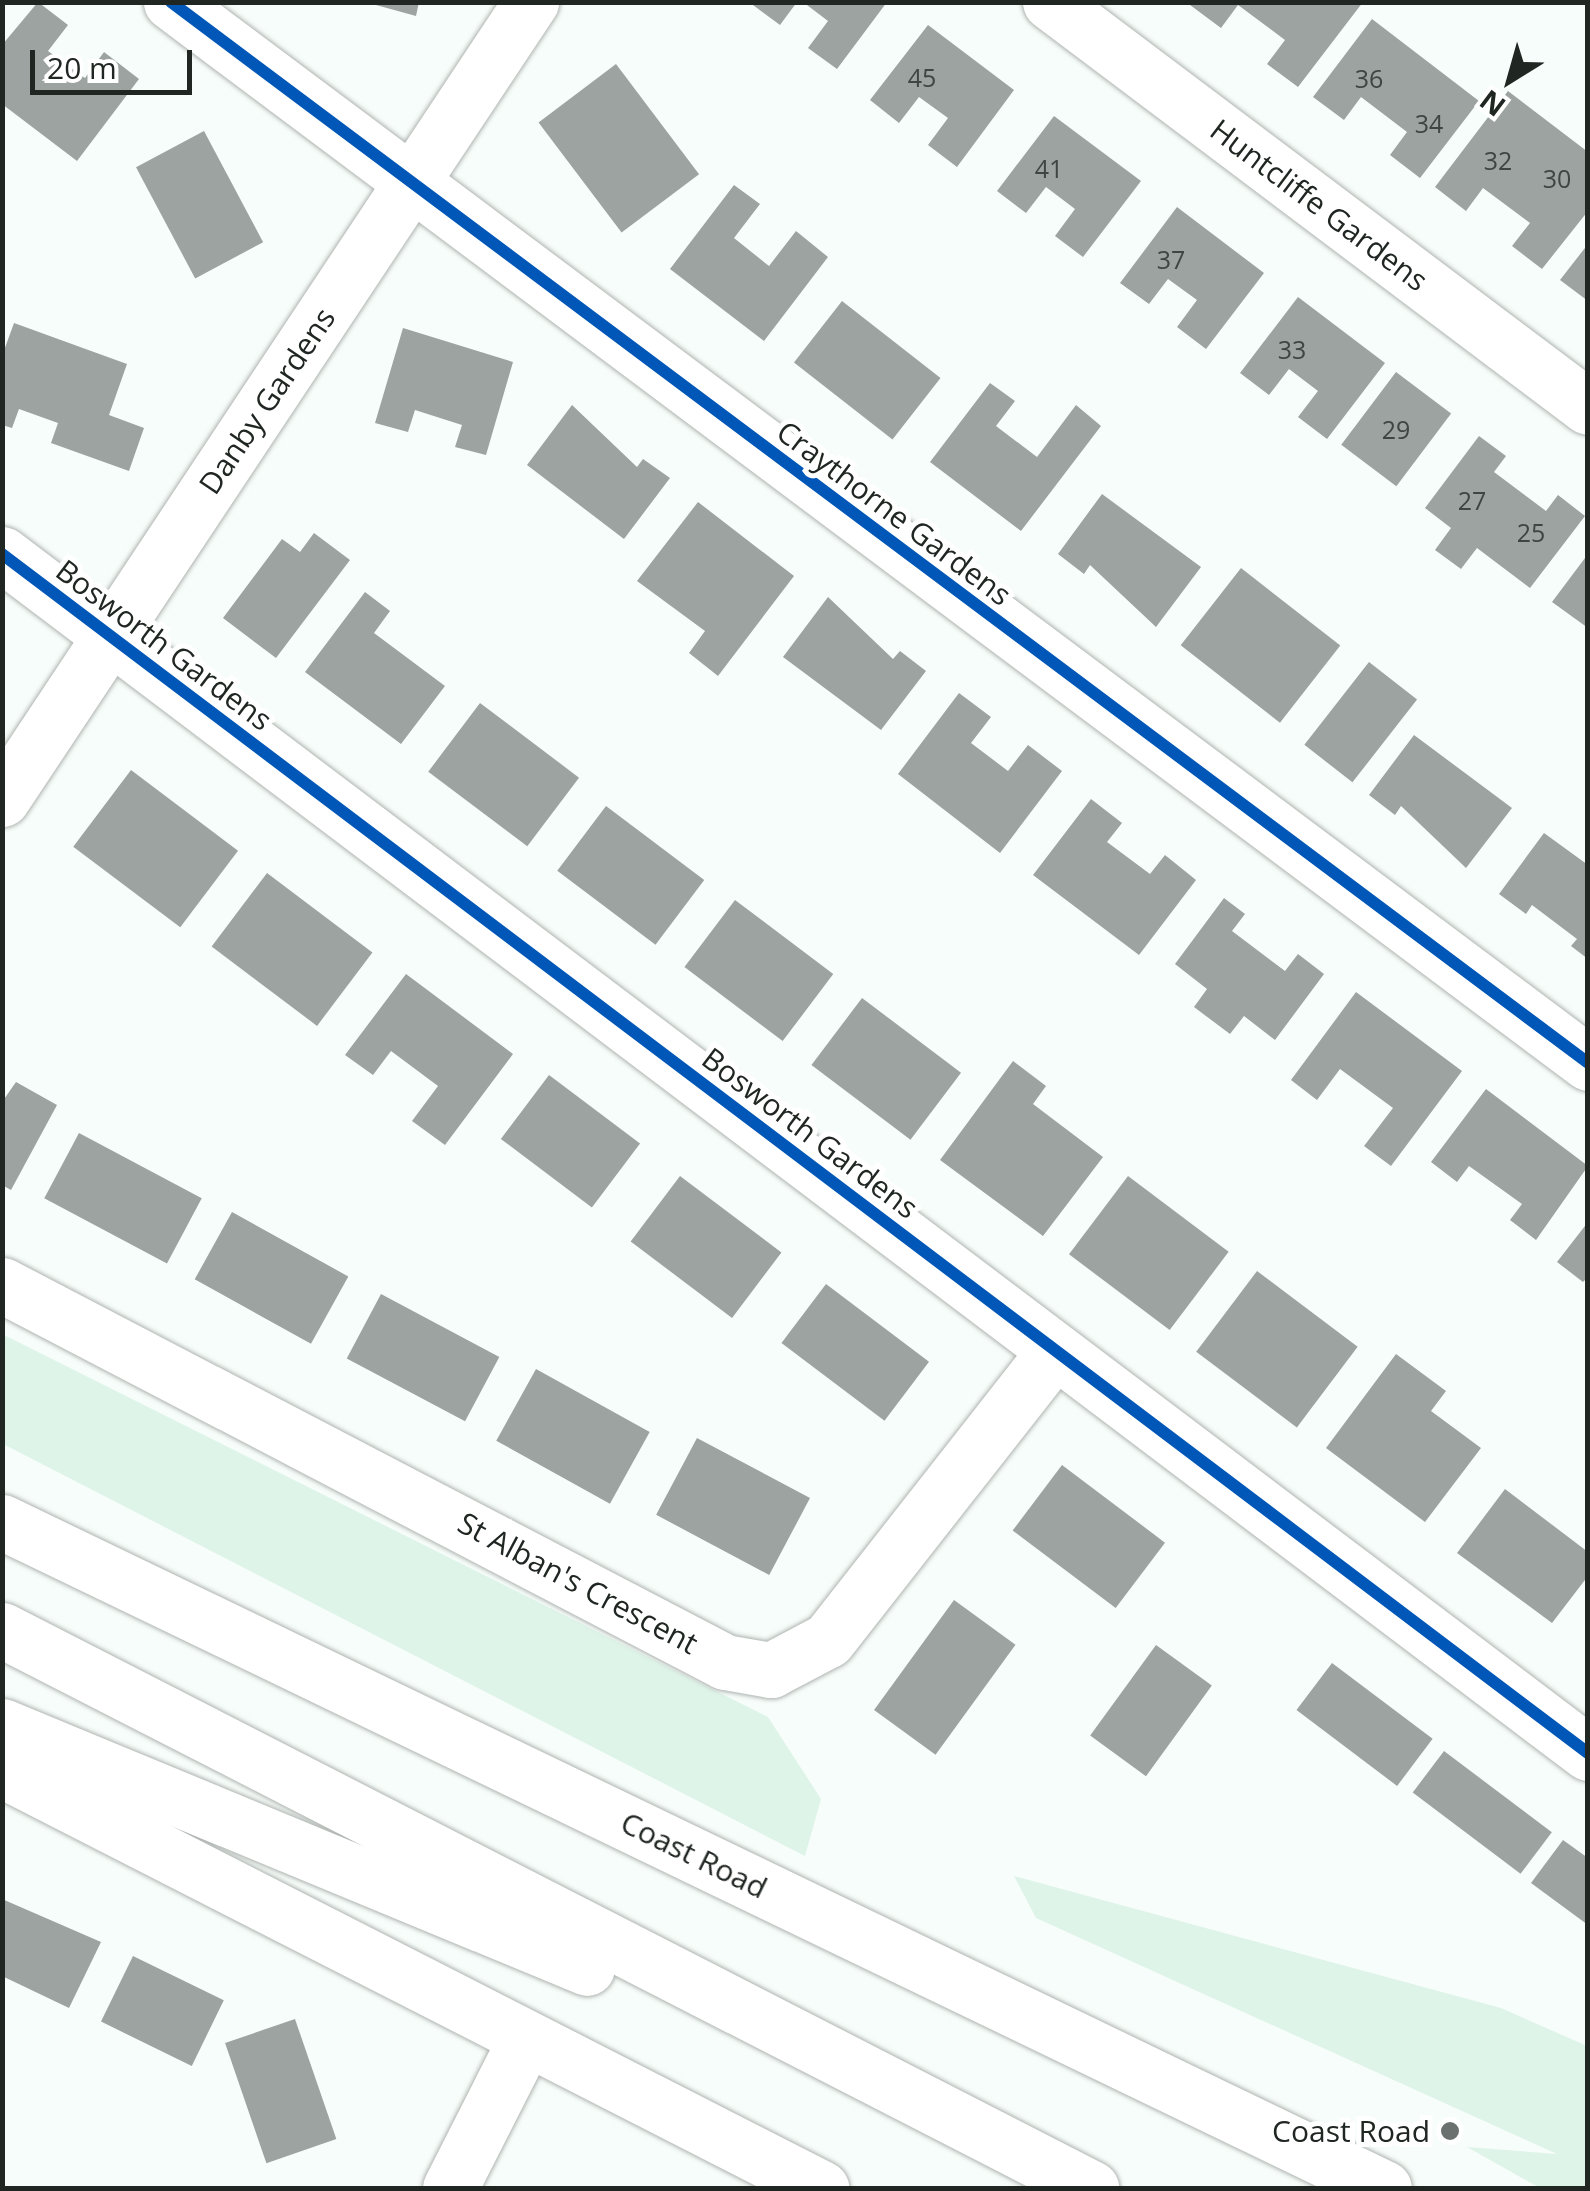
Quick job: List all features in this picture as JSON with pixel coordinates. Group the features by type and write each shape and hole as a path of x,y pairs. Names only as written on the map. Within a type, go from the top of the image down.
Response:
{"main road":[{"name":"Craythorne Gardens","path":"172,2 1588,1063"},
{"name":"Danby Gardens","path":"2,799 414,184 530,2"},
{"name":"Huntcliffe Gardens","path":"1050,2 1588,407"},
{"name":"Bosworth Gardens","path":"2,554 1588,1753"},
{"name":"St Alban's Crescent","path":"2,1285 725,1662 772,1670 828,1640 1056,1350"},
{"path":"2,1484 330,1674"},
{"name":"Coast Road","path":"2,1522 330,1674 1384,2188"},
{"path":"2,1630 859,2077 1091,2188"},
{"path":"2,1726 859,2077"},
{"path":"2,1770 821,2188"},
{"path":"450,2188 525,2040"}],"green space":[{"path":"2,1334 768,1717 821,1799 805,1856 3,1444"},
{"path":"1014,1876 1501,2008 1587,2046 1587,2188 1540,2188 1467,2147 1557,2154 1036,1918"}],"building":[{"path":"38,2 68,25 48,51 85,78 104,52 139,79 77,161 2,104 2,45"},
{"path":"365,2 419,2 416,16"},
{"path":"749,2 797,2 780,25"},
{"path":"803,2 887,2 837,69 808,48 828,21"},
{"path":"1363,2 1298,87 1267,64 1285,40 1238,5 1221,28 1190,5"},
{"path":"1372,19 1479,101 1420,178 1390,155 1407,132 1361,97 1344,120 1313,97"},
{"path":"928,25 1014,90 957,167 928,145 948,118 919,97 899,123 870,100"},
{"path":"616,64 699,174 622,233 539,122"},
{"path":"1508,91 1588,152 1588,211 1542,269 1512,246 1530,223 1483,188 1466,211 1435,187"},
{"path":"1054,116 1141,181 1083,257 1055,236 1075,209 1046,187 1026,213 997,191"},
{"path":"204,131 263,242 195,278 136,167"},
{"path":"734,185 760,204 734,238 769,266 796,231 828,257 764,341 670,269"},
{"path":"1177,207 1264,273 1206,349 1177,327 1197,300 1168,279 1149,304 1120,283"},
{"path":"1588,244 1588,301 1560,280"},
{"path":"1298,297 1385,363 1327,439 1298,417 1318,391 1289,369 1269,395 1240,373"},
{"path":"842,301 941,378 892,439 794,362"},
{"path":"14,323 127,364 109,415 144,428 129,471 51,443 58,423 19,409 12,428 2,425 2,356"},
{"path":"403,328 513,362 486,455 455,447 462,425 415,410 408,432 375,423"},
{"path":"1396,372 1451,414 1396,486 1341,445"},
{"path":"990,383 1015,401 996,426 1037,457 1076,405 1101,426 1021,531 930,462"},
{"path":"572,405 637,467 643,459 670,478 624,539 527,465"},
{"path":"1479,436 1506,456 1494,472 1546,511 1558,495 1585,516 1530,588 1477,548 1461,569 1435,550 1451,528 1425,508"},
{"path":"1102,494 1201,567 1156,627 1090,565 1084,574 1058,554"},
{"path":"698,502 794,576 718,676 689,653 705,631 637,581"},
{"path":"314,533 350,560 276,658 223,618 282,539 300,552"},
{"path":"1588,554 1588,628 1552,602"},
{"path":"1241,568 1340,646 1280,723 1181,645"},
{"path":"365,592 390,611 374,633 445,686 401,744 305,672"},
{"path":"828,597 893,659 900,651 926,671 881,730 783,657"},
{"path":"1369,662 1417,700 1352,782 1304,745"},
{"path":"959,693 991,717 971,743 1008,771 1028,745 1062,771 1000,853 898,774"},
{"path":"480,703 579,778 527,846 428,772"},
{"path":"1414,735 1512,808 1466,868 1401,806 1395,815 1369,795"},
{"path":"131,770 238,851 180,927 73,847"},
{"path":"1091,799 1122,823 1107,842 1150,874 1165,855 1196,880 1139,955 1033,875"},
{"path":"606,806 704,880 655,945 557,871"},
{"path":"1544,833 1588,865 1588,959 1571,946 1577,939 1532,905 1526,914 1499,894"},
{"path":"267,873 372,952 317,1026 212,946"},
{"path":"1224,898 1245,914 1232,931 1285,971 1298,954 1324,974 1275,1040 1244,1016 1230,1034 1194,1007 1207,989 1175,964"},
{"path":"735,900 833,974 783,1041 684,967"},
{"path":"406,974 513,1054 445,1145 412,1121 438,1086 391,1051 373,1075 345,1055"},
{"path":"1356,992 1462,1071 1391,1166 1364,1146 1393,1108 1340,1069 1317,1100 1291,1080"},
{"path":"862,998 961,1073 910,1140 811,1065"},
{"path":"1013,1061 1046,1086 1033,1104 1103,1157 1043,1236 940,1160"},
{"path":"549,1075 640,1144 592,1207 501,1139"},
{"path":"16,1082 57,1105 11,1190 2,1185 2,1102"},
{"path":"1486,1089 1588,1166 1536,1240 1510,1220 1522,1204 1469,1166 1457,1182 1431,1162"},
{"path":"79,1133 202,1198 167,1264 44,1198"},
{"path":"680,1176 781,1252 732,1318 631,1241"},
{"path":"1128,1176 1229,1252 1170,1330 1069,1254"},
{"path":"232,1212 348,1276 311,1344 195,1279"},
{"path":"1588,1222 1588,1277 1583,1282 1557,1262"},
{"path":"1257,1271 1358,1347 1297,1427 1196,1352"},
{"path":"826,1284 929,1362 884,1421 781,1343"},
{"path":"381,1294 499,1357 465,1421 347,1358"},
{"path":"1396,1354 1446,1391 1431,1411 1481,1448 1425,1522 1326,1448"},
{"path":"536,1369 650,1432 610,1504 496,1441"},
{"path":"697,1438 810,1498 769,1575 656,1515"},
{"path":"1062,1465 1165,1543 1116,1608 1013,1530"},
{"path":"1505,1489 1588,1552 1588,1576 1552,1623 1457,1553"},
{"path":"954,1600 1015,1645 936,1755 874,1710"},
{"path":"1156,1645 1212,1686 1146,1776 1090,1736"},
{"path":"1332,1663 1433,1739 1397,1786 1296,1710"},
{"path":"1444,1751 1552,1832 1521,1874 1413,1793"},
{"path":"1563,1840 1588,1858 1588,1925 1531,1883"},
{"path":"2,1899 101,1942 69,2008 2,1976"},
{"path":"133,1956 224,2000 192,2066 101,2022"},
{"path":"295,2019 336,2139 266,2163 225,2043"}],"cycle path":[{"path":"171,2 1588,1063"},
{"path":"2,554 1588,1753"}],"place":[{"name":"Coast Road","path":"1450,2131"}]}
